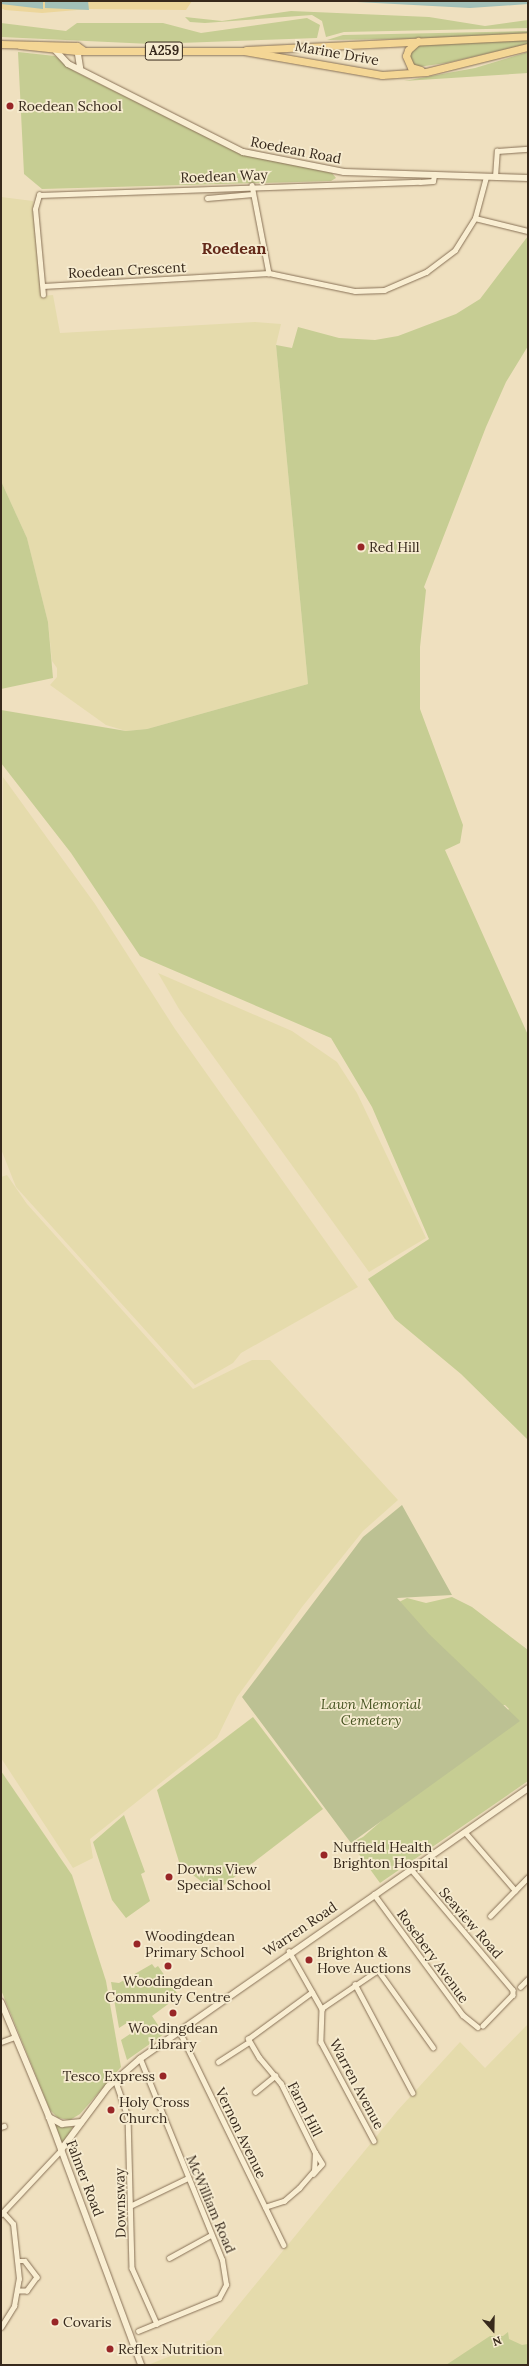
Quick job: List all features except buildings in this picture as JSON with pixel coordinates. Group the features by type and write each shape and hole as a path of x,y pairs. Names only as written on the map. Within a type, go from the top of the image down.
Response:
{"main road":[{"name":"Marine Drive","path":"20,45 55,50 244,51 528,36"},
{"path":"418,41 408,50 407,60 411,67 426,72"},
{"name":"Marine Drive","path":"1,44 79,49"},
{"name":"Marine Drive","path":"244,51 357,72 407,75 426,72 528,47"},
{"path":"79,49 80,68"},
{"name":"Roedean Road","path":"55,50 64,61 236,150 325,169 409,175 528,178"},
{"name":"Falmer Road","path":"1,2002 49,2116 141,2365"}],"street":[{"path":"495,177 497,151 528,149"},
{"path":"409,175 409,182"},
{"name":"Roedean Way","path":"43,286 35,209 40,195 252,185 433,181 434,176"},
{"name":"Roedean Crescent","path":"43,286 269,274 355,291 384,290 413,279 444,260 461,244 475,218 486,176"},
{"path":"252,185 269,274"},
{"path":"207,198 253,194"},
{"path":"475,218 528,231"},
{"path":"43,286 43,295"},
{"name":"Warren Road","path":"61,2150 115,2079 140,2059 289,1951 528,1788"},
{"path":"465,1832 516,1890"},
{"name":"Seaview Road","path":"411,1869 514,1992 483,2026"},
{"path":"490,1916 528,1877"},
{"name":"Rosebery Avenue","path":"374,1894 463,2014 478,2027"},
{"path":"289,1951 322,2008 355,1984 378,1970 433,2047"},
{"path":"520,1987 528,1978"},
{"path":"355,1984 413,2093"},
{"path":"218,2062 249,2042 248,2037 312,1992"},
{"name":"Warren Avenue","path":"322,2008 321,2041 374,2141"},
{"name":"Vernon Avenue","path":"179,2030 284,2245"},
{"path":"1,2042 15,2037"},
{"name":"Farm Hill","path":"249,2042 274,2076 315,2153 312,2174 284,2201 265,2207"},
{"name":"McWilliam Road","path":"138,2331 217,2300 224,2293 223,2263 140,2059"},
{"name":"Farm Hill","path":"255,2092 274,2076"},
{"name":"Downsway","path":"115,2079 128,2116 133,2269 156,2324"},
{"path":"49,2116 62,2124 81,2122"},
{"path":"1,2327 12,2310 18,2291 18,2260 13,2224 2,2214 61,2150"},
{"path":"132,2205 188,2178"},
{"path":"169,2258 212,2235"},
{"path":"18,2260 25,2261 37,2276 27,2291 18,2291"}],"shaded area":[{"path":"1,197 33,201 41,296 53,295 60,333 255,322 281,324 276,345 308,684 147,729 126,731 106,725 50,685 57,677 57,668 52,661 48,622 27,538 1,481"},
{"path":"3,777 95,904 175,1029 358,1287 241,1353 233,1363 195,1385 16,1187 1,1149"},
{"path":"158,973 292,1031 337,1062 357,1093 426,1238 369,1272 179,1009"},
{"path":"7,1175 27,1204 193,1389 252,1360 270,1360 398,1500 363,1531 302,1607 237,1697 217,1738 90,1839 93,1858 73,1868 1,1758 1,1177"},
{"path":"528,2024 528,2365 148,2365 210,2340 398,2110 460,2042 485,2068"}],"green space":[{"path":"291,11 429,17 485,26 528,20 528,28 344,32 326,37 322,21 312,15 205,23 190,22 185,17 222,21"},
{"path":"307,18 320,25 317,38 151,44 1,37 1,23 66,31 77,23 163,23 201,33"},
{"path":"528,31 528,34 459,38 327,40 343,35"},
{"path":"528,39 528,44 446,63 418,67 409,61 409,51 417,45"},
{"path":"18,52 55,56 74,71 240,154 332,173 336,178 331,181 42,189 24,174"},
{"path":"528,52 528,73 404,81 475,68"},
{"path":"528,236 528,346 506,382 486,427 424,587 426,590 420,647 420,709 463,825 460,843 445,850 528,1035 528,1440 461,1374 395,1319 368,1279 429,1239 372,1107 331,1038 140,956 71,853 1,763 1,710 126,731 147,729 308,684 276,345 292,348 298,327 339,338 375,340 398,336 456,314 480,299"},
{"path":"1,481 27,538 48,622 53,678 1,689"},
{"name":"Lawn Memorial Cemetery","path":"402,1505 452,1595 397,1598 429,1634 520,1721 351,1843 242,1697 363,1537"},
{"path":"452,1597 472,1607 528,1650 528,1781 380,1883 351,1843 363,1837 509,1709 505,1705 494,1707 399,1602 407,1598 426,1603"},
{"path":"253,1717 323,1809 215,1892 180,1865 157,1790"},
{"path":"1,1771 72,1875 106,1981 121,2067 80,2114 70,2120 58,2118 50,2110 1,1990"},
{"path":"124,1815 145,1872 141,1874 150,1901 126,1918 112,1900 93,1842"},
{"path":"152,1964 155,1968 158,1966 179,1996 152,2016 164,2034 127,2060 121,2040 136,2030 130,2021 119,2028 111,1982 119,1983"},
{"path":"55,2124 73,2127 62,2144"},
{"path":"508,2332 509,2339 522,2345 528,2344 528,2365 446,2365 490,2336 503,2336"}],"sand":[{"path":"1,1 192,1 186,10 89,9 42,13 5,10 1,8"}],"water":[{"path":"1,1 43,1 43,9 1,4"},
{"path":"45,1 88,1 89,10 45,8"},
{"path":"338,1 528,1 528,4 470,8"}],"place":[{"name":"Roedean School","path":"10,106"},
{"name":"Red Hill","path":"361,547"},
{"name":"Nuffield Health Brighton Hospital","path":"324,1855"},
{"name":"Downs View Special School","path":"169,1877"},
{"name":"Woodingdean Primary School","path":"137,1944"},
{"name":"Brighton & Hove Auctions","path":"309,1960"},
{"name":"Woodingdean Community Centre","path":"168,1966"},
{"name":"Woodingdean Library","path":"173,2013"},
{"name":"Tesco Express","path":"163,2076"},
{"name":"Holy Cross Church","path":"111,2110"},
{"name":"Covaris","path":"55,2322"},
{"name":"Reflex Nutrition","path":"110,2349"}],"district":[{"name":"Roedean","path":"234,248"}]}
